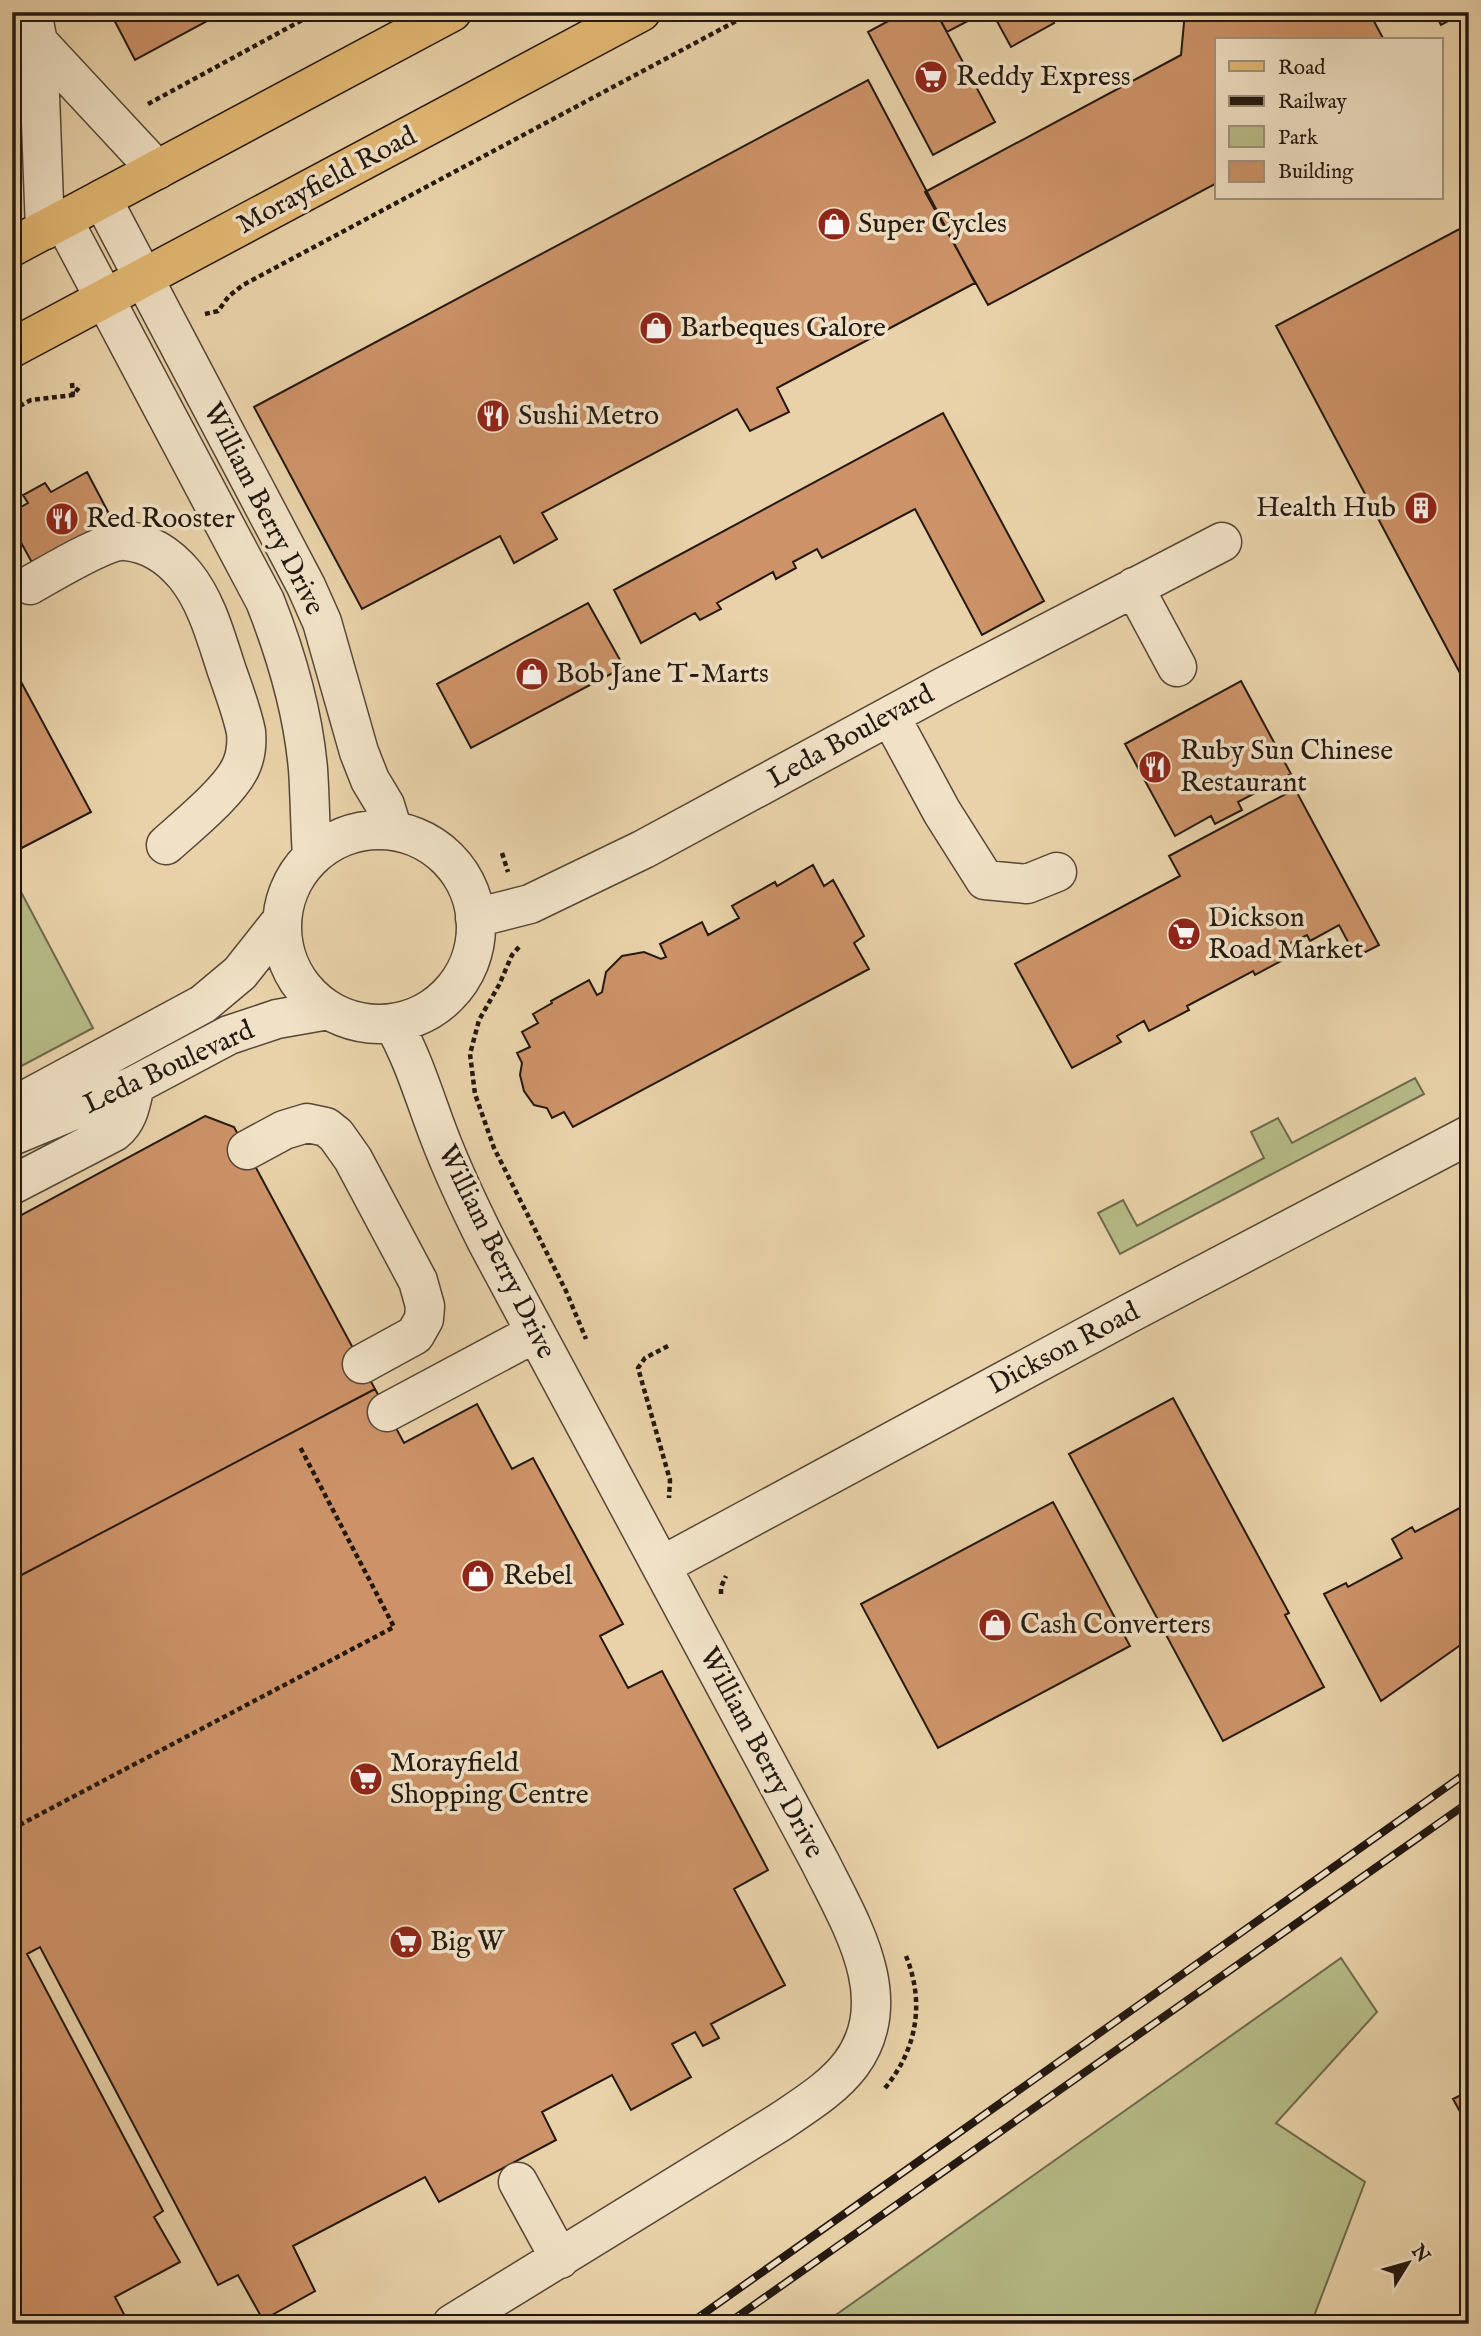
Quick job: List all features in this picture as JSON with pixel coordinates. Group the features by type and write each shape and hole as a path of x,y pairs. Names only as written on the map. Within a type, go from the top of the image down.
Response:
{"main road":[{"name":"Morayfield Road","path":"12,348 641,12"},
{"path":"40,233 439,15"}],"street":[{"path":"35,27 113,123 157,170"},
{"path":"35,27 40,233"},
{"name":"William Berry Drive","path":"102,199 311,598 337,669 359,752 370,780 385,805 393,831"},
{"name":"William Berry Drive","path":"40,233 105,299 265,601 276,630 301,723 307,768 312,856"},
{"path":"30,585 104,547 122,541 140,543 163,554 184,574 201,598 235,695 246,733 246,751 241,767 232,780 166,845"},
{"name":"Leda Boulevard","path":"475,918 519,909 550,896 699,821 890,716 1222,542"},
{"path":"1134,587 1177,667"},
{"path":"890,716 942,812 985,880 1027,884 1057,872"},
{"path":"364,831 393,831 424,841 449,860 467,887 475,918 474,947 464,975 446,998 422,1015 393,1023 371,1024 349,1020 328,1010 307,993 293,971 283,947 282,920 287,897 297,875 312,856 336,840 364,831"},
{"name":"Leda Boulevard","path":"12,1107 203,1004 240,973 282,920"},
{"name":"Leda Boulevard","path":"12,1136 132,1098 202,1048 229,1035 277,1019 328,1010"},
{"name":"William Berry Drive","path":"393,1023 408,1050 459,1185 535,1333 820,1862 855,1932 869,1981 870,2023 863,2043 851,2063 821,2094 452,2324"},
{"path":"154,1030 202,1048"},
{"path":"12,1185 114,1132 121,1126 132,1098"},
{"path":"247,1150 284,1130 307,1122 326,1128 336,1135 353,1159 418,1281 425,1306 424,1319 415,1335 362,1364"},
{"name":"Dickson Road","path":"661,1566 1128,1314 1469,1135"},
{"path":"387,1412 535,1333"},
{"path":"518,2182 560,2259"}],"path":[{"path":"113,123 317,12"},
{"path":"205,314 218,311 229,296 243,285 753,12"},
{"path":"72,383 74,395"},
{"path":"12,410 31,400 74,395 81,385"},
{"path":"639,1526 665,1510 669,1503 670,1480 638,1368 645,1358 668,1346"},
{"path":"12,1829 394,1627 299,1445"}],"green space":[{"path":"12,875 93,1028 12,1071"},
{"path":"1415,1078 1424,1094 1120,1254 1098,1213 1123,1200 1137,1226 1264,1158 1251,1132 1278,1118 1292,1143"},
{"path":"1341,1958 1377,2012 1276,2123 1365,2182 1311,2324 823,2324"}],"building":[{"path":"110,12 219,12 211,19 135,60"},
{"name":"Reddy Express","path":"905,12 936,12 995,122 933,155 868,32"},
{"path":"936,12 985,12 947,32"},
{"path":"992,12 1048,12 1054,23 1011,47"},
{"path":"1185,12 1369,12 1383,38 1215,38 1215,184 988,305 925,192 1181,55"},
{"path":"1434,12 1465,12 1441,25"},
{"path":"868,80 975,283 777,388 789,412 750,431 737,409 542,513 557,539 514,563 500,536 362,609 254,407"},
{"name":"Health Hub","path":"1469,224 1469,690 1276,326"},
{"path":"943,413 1044,601 982,635 915,509 822,558 817,549 793,562 796,568 776,579 773,572 717,603 721,609 700,620 695,613 641,643 614,590"},
{"name":"Red Rooster","path":"87,472 116,527 36,570 12,526 12,512 28,503 23,495 45,483 51,492"},
{"path":"588,603 624,667 471,748 437,684"},
{"path":"12,665 91,812 12,853"},
{"path":"1241,681 1291,774 1238,802 1242,810 1215,824 1211,816 1175,836 1125,744"},
{"path":"1295,789 1379,945 1356,957 1339,925 1310,941 1307,935 1291,943 1296,953 1255,975 1253,971 1187,1006 1189,1010 1149,1031 1144,1021 1117,1036 1121,1042 1072,1068 1015,964 1180,876 1169,856"},
{"path":"813,865 824,886 833,880 864,936 854,943 869,969 573,1127 564,1112 552,1118 547,1108 534,1105 524,1091 520,1075 522,1063 517,1053 530,1047 522,1032 538,1023 533,1014 589,980 597,995 602,992 606,972 622,956 644,952 661,959 666,957 660,944 702,922 708,935 739,918 732,906 775,882 777,886"},
{"path":"205,1116 234,1127 375,1389 12,1580 12,1220"},
{"name":"Morayfield Shopping Centre","path":"375,1389 404,1443 477,1404 512,1469 533,1458 623,1624 600,1636 628,1688 662,1671 768,1870 734,1889 785,1985 711,2024 719,2038 703,2046 695,2032 672,2044 691,2077 631,2110 612,2075 542,2112 556,2140 439,2202 425,2177 293,2246 315,2291 263,2320 238,2275 218,2285 40,1947 27,1954 163,2211 154,2217 180,2262 115,2297 128,2322 124,2324 12,2324 12,1580"},
{"path":"1173,1398 1289,1613 1285,1615 1324,1687 1223,1741 1069,1454"},
{"name":"Cash Converters","path":"1053,1502 1130,1646 938,1748 861,1604"},
{"path":"1469,1503 1469,1639 1381,1701 1324,1594 1346,1583 1348,1587 1402,1558 1392,1539 1412,1527 1415,1532"},
{"path":"1469,2091 1469,2128 1453,2099"}],"railway":[{"path":"689,2324 1469,1771"},
{"path":"727,2324 1469,1802"}],"place":[{"name":"Reddy Express","path":"931,77"},
{"name":"Super Cycles","path":"834,224"},
{"name":"Barbeques Galore","path":"656,328"},
{"name":"Sushi Metro","path":"493,416"},
{"name":"Health Hub","path":"1421,508"},
{"name":"Red Rooster","path":"62,519"},
{"name":"Bob Jane T-Marts","path":"532,674"},
{"name":"Ruby Sun Chinese Restaurant","path":"1155,767"},
{"name":"Dickson Road Market","path":"1184,934"},
{"name":"Rebel","path":"478,1576"},
{"name":"Cash Converters","path":"995,1625"},
{"name":"Morayfield Shopping Centre","path":"366,1779"},
{"name":"Big W","path":"406,1942"}]}
